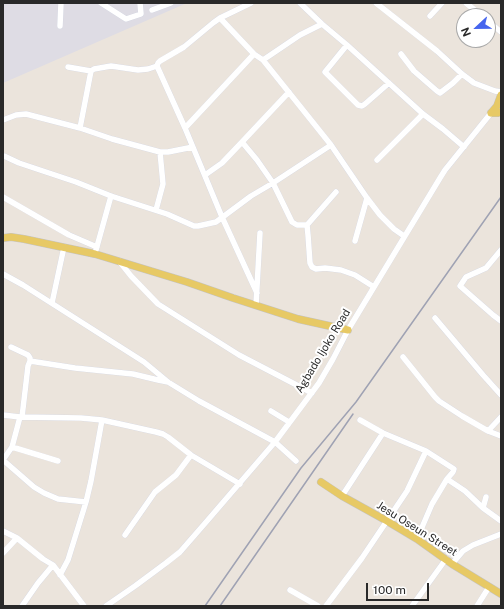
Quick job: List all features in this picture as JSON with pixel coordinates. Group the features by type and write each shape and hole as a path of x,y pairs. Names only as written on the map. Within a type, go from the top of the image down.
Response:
{"main road":[{"name":"Agbado Ijoko Road","path":"491,113 497,106 501,95"},
{"path":"491,113 501,112"},
{"path":"3,238 17,238 64,247 96,250 119,261 187,282 256,306 298,319 348,330"},
{"name":"Jesu Oseun Street","path":"321,482 342,496 417,539 449,562 501,594"}],"street":[{"path":"60,26 61,3"},
{"path":"101,3 126,18 141,14 140,3"},
{"path":"152,10 171,3"},
{"path":"68,67 91,71 94,69 111,66 138,70 157,66 160,60 184,47 220,18 251,3"},
{"path":"300,3 423,114 464,147"},
{"path":"376,3 437,51 474,83 501,92"},
{"path":"430,16 442,3"},
{"path":"220,18 254,54 263,60 330,145 380,215 394,229 404,236"},
{"path":"263,60 300,35 322,24"},
{"path":"347,45 325,72 358,105 362,106 365,104 389,83"},
{"path":"185,128 254,54"},
{"path":"401,54 414,71 440,92 453,83 462,74"},
{"path":"157,66 185,128 222,217 257,293"},
{"path":"80,128 91,71"},
{"path":"205,175 222,163 289,92"},
{"name":"Agbado Ijoko Road","path":"106,606 176,555 208,521 275,442 312,393 333,359 348,330 442,174 491,113"},
{"path":"3,120 26,114 80,128 112,139 160,152 193,148"},
{"path":"377,160 423,114"},
{"path":"242,142 273,183 292,222 297,225 307,225"},
{"path":"4,156 111,196 167,214 194,226 198,226 216,222 251,196 330,145"},
{"path":"156,210 163,179 160,152"},
{"path":"336,192 307,225 310,263 312,267 316,269 325,268 341,270 355,275 374,288"},
{"path":"3,197 96,250 111,196"},
{"path":"356,241 367,198"},
{"path":"256,306 260,233"},
{"path":"52,303 64,247"},
{"path":"500,252 486,268 466,277 460,286 493,315 501,320"},
{"path":"119,261 158,304 239,355 312,393"},
{"path":"3,274 52,303 144,362 168,382 198,401 275,442 296,461"},
{"path":"435,318 501,395"},
{"path":"11,347 28,355 30,362 28,366 21,417 12,446 3,460 34,487 44,493 58,499 86,502"},
{"path":"403,357 435,397 462,416 488,431 501,436"},
{"path":"30,362 126,373 168,382"},
{"path":"272,411 289,422"},
{"path":"3,415 102,420 163,434 191,455 240,484"},
{"path":"488,431 501,417"},
{"path":"60,575 68,560 86,502 102,420"},
{"path":"360,420 383,433 426,452 454,469 432,504 417,539"},
{"path":"342,496 383,433"},
{"path":"12,446 58,461"},
{"path":"326,606 362,558 408,491 426,452"},
{"path":"125,535 155,492 176,475 191,455"},
{"path":"447,479 465,491 483,508 501,521"},
{"path":"483,508 486,497"},
{"path":"3,531 17,538 53,566 84,606"},
{"path":"412,606 449,562 473,545 501,534"},
{"path":"3,553 17,538"},
{"path":"22,606 38,583 53,566"},
{"path":"477,606 488,587"},
{"path":"290,590 318,606"}],"shaded area":[{"path":"3,3 187,3 3,83"}],"railway":[{"path":"205,606 301,468 356,402 501,197"},
{"path":"220,606 353,414"}]}
